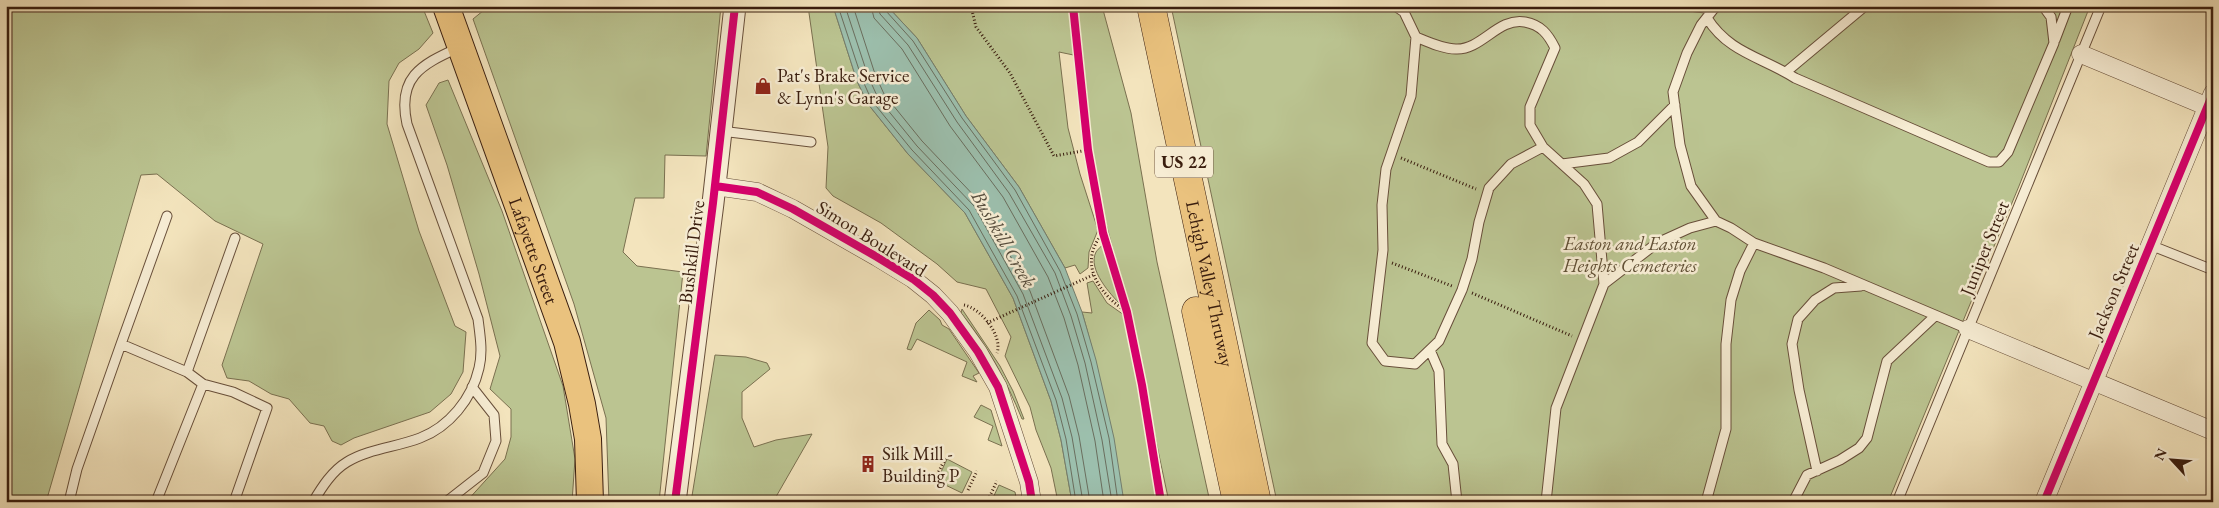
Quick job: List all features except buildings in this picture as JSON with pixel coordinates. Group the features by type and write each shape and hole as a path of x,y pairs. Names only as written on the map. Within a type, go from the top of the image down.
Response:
{"highway":[{"name":"Lehigh Valley Thruway","path":"1132,6 1237,502"},
{"name":"Lehigh Valley Thruway","path":"1150,6 1257,502"}],"main road":[{"name":"Lafayette Street","path":"446,6 567,342 582,404 588,439 590,502"}],"street":[{"name":"Bushkill Drive","path":"675,502 715,186 735,6"},
{"path":"2081,54 2211,103"},
{"name":"Jackson Street","path":"2044,502 2211,103"},
{"name":"Simon Boulevard","path":"715,186 757,192 793,208 913,279 933,296 950,313 978,352 998,387 1029,482 1032,502"},
{"path":"1968,330 2213,431"}],"lane":[{"path":"1395,6 1403,9 1416,37 1411,96 1386,169 1382,205 1382,260 1372,343 1385,361 1415,364 1439,341 1462,290 1472,259 1479,222 1489,188 1511,164 1543,147"},
{"path":"1689,6 1715,8"},
{"path":"1786,72 1865,6"},
{"path":"2042,6 2052,17 2054,43"},
{"path":"1707,18 1716,33 1740,51 1989,162 1999,162 2008,152 2068,6"},
{"name":"Juniper Street","path":"1897,502 2101,6"},
{"path":"1715,8 1707,18 1687,53 1673,92 1680,145 1692,186 1716,221 1754,243 1824,268 1968,330"},
{"path":"1416,37 1457,50 1477,44 1496,29 1516,20 1535,24 1547,34 1555,48 1530,107 1530,125 1543,147 1584,184 1597,204 1604,284 1556,408 1546,502"},
{"path":"313,502 335,472 348,461 421,438 440,427 456,413 472,387 480,368 481,345 478,319 404,109 405,93 413,77 430,60 461,47"},
{"path":"1562,164 1609,158 1638,142 1675,105"},
{"path":"721,131 810,142"},
{"path":"69,502 77,469 167,216"},
{"path":"1604,284 1657,242 1690,228 1716,221"},
{"path":"187,372 236,238"},
{"path":"1706,502 1726,429 1726,344 1731,300 1740,271 1754,243"},
{"path":"2150,245 2213,270"},
{"path":"1817,471 1799,390 1792,344 1798,319 1815,300 1834,288 1865,286"},
{"path":"1793,502 1807,475 1840,460 1859,448 1867,438 1887,361 1934,316"},
{"path":"121,344 187,372 202,384 233,392 266,408 234,502"},
{"path":"1430,350 1439,371 1442,444 1453,464 1457,502"},
{"path":"156,502 202,384"},
{"path":"446,502 483,473 496,441 494,415 472,387"}],"path":[{"path":"971,6 976,27 1010,73 1054,156 1088,150"},
{"path":"1087,141 1089,160"},
{"path":"1391,154 1487,194"},
{"path":"1101,224 1106,242"},
{"path":"1103,233 1096,241 1091,256 1093,275 1105,294 1127,312"},
{"path":"1382,260 1462,290 1582,340"},
{"path":"987,323 1093,275"},
{"path":"1122,294 1129,321"},
{"path":"959,304 978,310 998,342 996,355"},
{"path":"937,475 946,457"},
{"path":"968,490 977,472"},
{"path":"988,500 997,481"}],"green space":[{"path":"6,6 422,6 433,33 419,49 399,63 389,81 387,124 419,231 455,326 466,332 463,372 451,394 430,412 354,438 341,445 332,441 324,426 310,423 289,399 271,394 249,381 227,378 222,365 263,244 215,221 157,174 141,175 46,502 6,502"},
{"path":"489,6 721,6 706,156 665,155 664,198 635,198 623,252 637,266 683,272 659,502 609,502 606,418 574,304 473,19"},
{"path":"808,6 833,6 857,81 868,104 908,154 965,213 1013,298 1051,401 1061,440 1072,502 1058,502 1051,468 1036,430 1030,407 1005,356 1011,337 986,289 957,282 937,264 881,223 833,196 826,188 828,147"},
{"path":"887,6 1102,6 1131,113 1157,262 1210,502 1169,502 1146,394 1135,330 1087,154 1083,57 1059,52 1068,128 1098,230 1089,252 1088,268 1080,274 1075,265 1065,268 1019,187 966,116 917,38"},
{"name":"Easton and Easton Heights Cemeteries","path":"1171,6 2090,6 2019,186 1888,502 1277,502"},
{"path":"448,80 502,211 563,386 575,459 572,502 466,502 505,459 511,437 511,409 490,389 500,356 479,274 447,165 426,105 439,83"},
{"path":"1104,243 1121,305 1097,274 1094,259 1096,252"},
{"path":"1093,281 1107,303 1124,315 1141,398 1157,502 1124,502 1122,499 1095,358 1082,312 1092,313 1087,283"},
{"path":"962,309 1000,366 1013,391 1024,419 1022,419 1003,377 988,351 961,313"},
{"path":"929,310 940,320 942,325 949,329 979,373 973,376 977,382 962,376 967,362 917,339 911,350 907,349 916,323"},
{"path":"715,355 746,357 767,363 770,369 742,392 742,418 754,447 776,440 812,434 773,502 691,502"},
{"path":"981,405 991,410 1002,446 988,440 993,426 974,417"},
{"path":"947,459 972,472 962,493 937,481"},
{"path":"999,485 1015,492 1017,502 991,502"}],"water":[{"name":"Bushkill Creek","path":"833,6 887,6 917,38 966,116 1019,187 1065,268 1082,312 1096,360 1114,438 1124,502 1072,502 1061,440 1051,401 1013,298 965,213 908,154 868,104 857,81"}],"cycle path":[{"path":"675,502 713,203 735,6"},
{"path":"1073,6 1088,150 1103,233 1127,312 1142,385 1161,502"},
{"path":"2044,502 2213,93"},
{"path":"715,186 757,192 793,209 913,279 933,295 950,313 978,352 998,387 1029,482 1032,502"}],"place":[{"name":"Pat's Brake Service & Lynn's Garage","path":"763,86"},
{"name":"Silk Mill - Building P","path":"868,464"}]}
